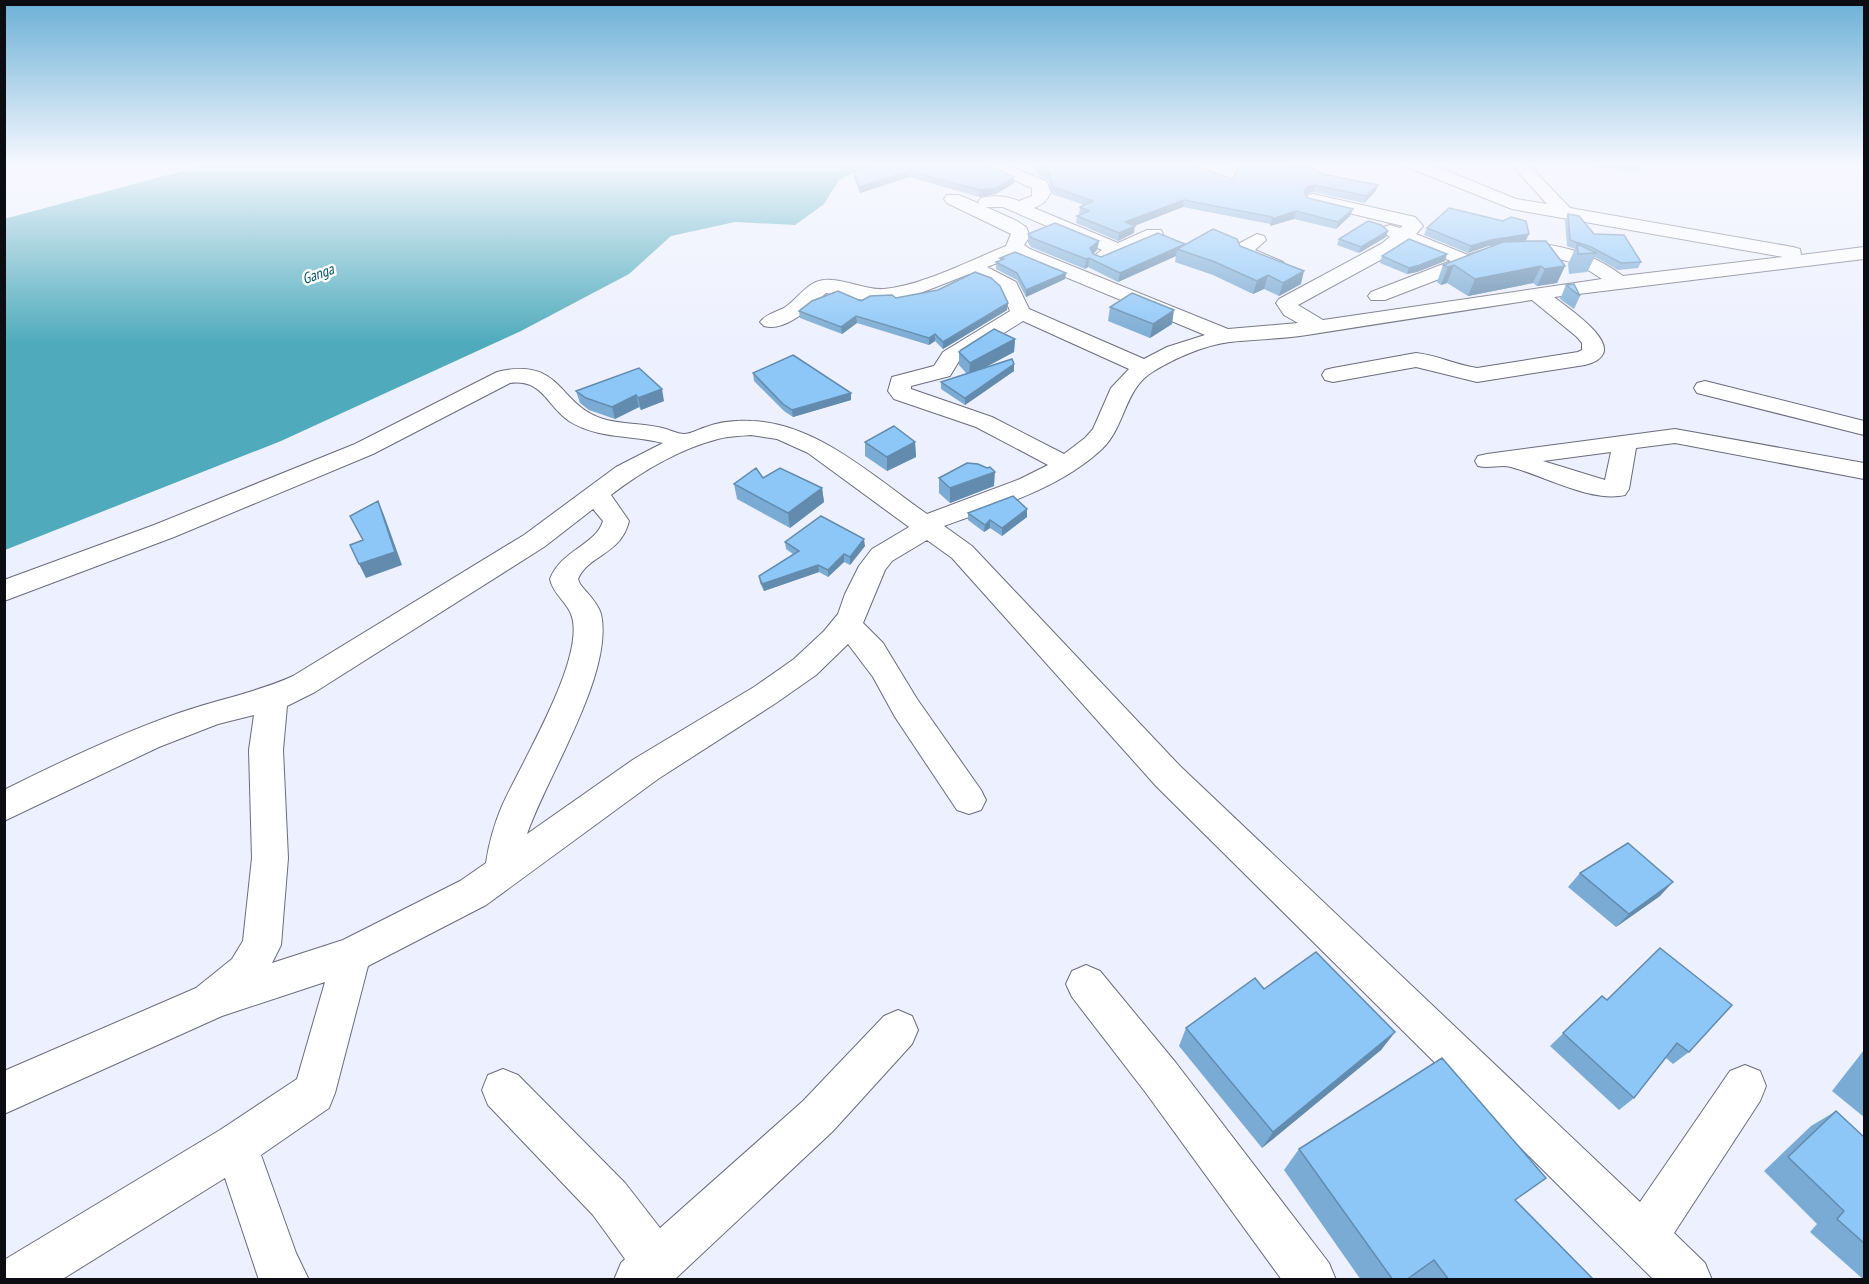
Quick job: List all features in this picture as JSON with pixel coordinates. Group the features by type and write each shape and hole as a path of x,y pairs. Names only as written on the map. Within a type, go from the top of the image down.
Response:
{"street":[{"path":"1004,223 1019,231 1021,236 1015,245 1016,249"},
{"path":"1056,223 1118,250"},
{"path":"1319,326 1291,311 1286,307 1286,303 1388,248 1414,226 1411,223"},
{"path":"1625,223 1821,258"},
{"path":"1075,273 1154,234"},
{"path":"1404,235 1468,262"},
{"path":"1257,240 1245,248 1245,253 1297,274 1330,280 1382,306 1621,284 1864,253"},
{"path":"771,322 793,311 821,287 866,295 889,295 1016,249 1225,336"},
{"path":"4,1093 210,1002 352,955 473,893 646,769 805,668 835,639 852,617 859,594 873,566 882,555 927,526 1029,485 1067,465 1094,443 1104,430 1122,388 1144,367 1175,352 1225,336 1319,326 1382,306 1468,262 1505,250 1555,252 1590,262 1621,284"},
{"path":"969,267 1003,282 1012,291 1014,303 1022,313 1144,367"},
{"path":"1333,375 1416,360 1429,361 1458,372 1477,375 1585,358 1593,352 1593,343 1585,332 1536,293"},
{"path":"1022,313 951,357 942,371 900,382 899,391 984,422 1067,465"},
{"path":"4,591 164,531 363,449 505,377 519,374 536,376 546,383 574,414 590,422 651,432 685,442"},
{"path":"1705,388 1864,428"},
{"path":"4,807 36,789 170,728 205,715 272,699 304,684 534,541 626,472 685,442 717,431 740,428 783,433 817,448 962,552 1168,776 1688,1280"},
{"path":"1624,443 1619,482 1616,489 1609,490 1498,460 1624,443 1676,436 1864,471"},
{"path":"502,873 507,841 520,805 556,734 585,658 588,636 586,612 566,587 564,579 567,571 578,560 608,539 614,529 615,521 596,494"},
{"path":"847,624 872,651 906,708 969,800"},
{"path":"210,1002 246,972 262,945 270,858 266,750 272,699"},
{"path":"16,1280 236,1146 314,1093 352,955"},
{"path":"1086,984 1161,1078 1312,1280"},
{"path":"503,1090 609,1199 647,1271 818,1116 898,1030"},
{"path":"1644,1238 1745,1086"},
{"path":"236,1146 277,1266 285,1280"}],"water":[{"name":"Ganga","path":"4,223 731,223 671,236 629,274 521,331 281,441 5,550"},
{"path":"753,223 798,223 795,225"}],"building":[{"path":"1055,223 1099,241 1090,248 1093,254 1101,257 1158,233 1185,244 1120,273 1089,258 1086,259 1032,238 1028,234"},
{"path":"1094,223 1127,223 1135,226 1119,233"},
{"path":"1365,223 1381,225 1388,231 1361,247 1339,239"},
{"path":"1433,223 1526,223 1529,234 1491,240 1471,246 1427,228"},
{"path":"1569,223 1585,223 1594,234 1624,235 1641,262 1621,263 1591,247 1570,240"},
{"path":"1213,229 1237,239 1240,246 1304,271 1283,283 1268,275 1257,281 1215,262 1177,249"},
{"path":"1409,239 1447,254 1409,268 1382,256"},
{"path":"1546,241 1565,266 1545,269 1541,266 1475,279 1454,265 1448,267 1443,265 1503,242"},
{"path":"1577,244 1597,253 1578,254"},
{"path":"1015,252 1066,273 1026,290 1017,273 996,262"},
{"path":"975,272 991,278 1000,286 1008,303 943,342 935,334 929,338 856,316 841,327 799,311 812,301 838,291 861,301 870,296 892,295 896,298 938,290"},
{"path":"1574,284 1580,296 1566,285"},
{"path":"1132,293 1174,310 1153,324 1110,307"},
{"path":"994,329 1015,339 970,363 959,352 961,350"},
{"path":"793,355 851,393 792,410 783,404 753,373"},
{"path":"1012,359 1014,364 965,398 941,382"},
{"path":"639,368 662,389 638,398 636,395 612,407 586,398 576,391"},
{"path":"894,426 915,442 887,457 865,442"},
{"path":"967,463 990,467 995,472 950,488 939,478"},
{"path":"756,468 763,478 780,468 822,488 788,513 734,484"},
{"path":"1013,496 1027,509 1002,528 990,520 985,525 968,513"},
{"path":"378,501 395,552 359,564 350,545 363,540 350,516"},
{"path":"821,516 864,539 850,557 844,554 828,570 818,565 762,584 759,576 799,551 785,542"},
{"path":"1628,843 1673,882 1629,914 1580,873"},
{"path":"1660,948 1732,1005 1689,1052 1677,1043 1634,1098 1563,1033 1602,996 1607,1000"},
{"path":"1316,952 1395,1032 1273,1132 1186,1028 1255,978 1264,989"},
{"path":"1442,1058 1546,1178 1515,1200 1594,1280 1449,1280 1434,1260 1406,1280 1393,1280 1299,1149"},
{"path":"1836,1111 1864,1137 1864,1243 1837,1219 1844,1211 1788,1157"}]}
